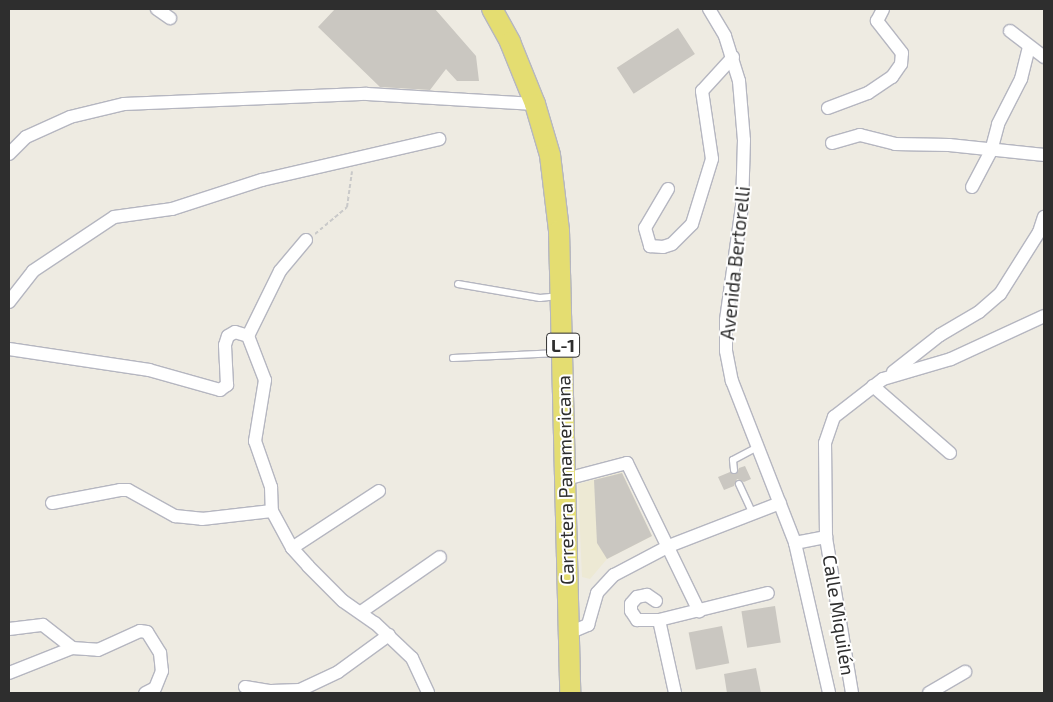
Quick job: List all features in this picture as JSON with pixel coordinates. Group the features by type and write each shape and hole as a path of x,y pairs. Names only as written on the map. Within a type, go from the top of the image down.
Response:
{"main road":[{"name":"Carretera Panamericana","path":"492,9 510,42 535,104 550,155 559,231 570,693"}],"street":[{"path":"157,9 170,18"},
{"name":"Avenida Bertorelli","path":"709,9 725,36 739,80 745,170 726,320 726,352 732,381 795,542 829,693"},
{"path":"828,108 868,93 892,77 901,64 902,53 877,21 882,9"},
{"path":"1010,31 1029,48 1044,57"},
{"path":"972,187 991,150 998,124 1021,79 1029,48"},
{"path":"668,189 645,228 650,246 672,244 692,224 712,159 702,91 733,57"},
{"path":"9,154 26,137 70,116 124,104 367,94 535,104"},
{"path":"832,143 860,135 895,144 949,145 1044,155"},
{"path":"9,302 33,271 114,217 172,209 262,180 439,139"},
{"name":"Calle Miquilén","path":"852,693 826,537 825,443 828,431 840,410 940,335 979,312 1000,294 1039,232 1044,216"},
{"path":"306,240 280,271 256,314 248,336 265,380 255,441 271,487 272,511 292,548 343,601 361,612 389,635 412,658 428,693"},
{"path":"950,453 878,382 951,359 1044,316"},
{"path":"9,349 149,370 220,390 227,380 225,345 228,336 235,332 248,336"},
{"path":"566,479 627,463 699,611"},
{"path":"52,503 128,490 175,516 202,519 272,511"},
{"path":"292,548 379,491"},
{"path":"569,632 588,625 603,583 669,546 780,503"},
{"path":"795,542 826,537"},
{"path":"361,612 440,557"},
{"path":"656,601 647,595 637,597 631,604 631,611 637,620 659,620 768,593"},
{"path":"659,620 675,693"},
{"path":"9,629 43,625 72,648"},
{"path":"9,673 72,648 98,650 140,631 147,632 160,653 162,671 155,692"},
{"path":"245,687 287,692 306,687 338,672 389,635"},
{"path":"929,693 965,672"}],"lane":[{"path":"458,284 540,298 562,296"},
{"path":"453,358 563,352"},
{"path":"734,470 733,460 757,447"},
{"path":"740,484 753,514"}],"path":[{"path":"306,240 347,206 354,159"}],"shaded area":[{"path":"622,472 652,536 607,559 590,579 582,577 578,484"}],"building":[{"path":"335,9 435,9 476,56 479,81 457,81 446,69 430,90 380,87 318,27"},
{"path":"678,28 695,54 634,94 617,68"},
{"path":"745,466 751,479 744,482 737,479 734,486 724,490 718,477 730,472 736,474 739,468"},
{"path":"622,473 652,536 607,559 597,543 594,480"},
{"path":"775,606 781,643 747,648 741,611"},
{"path":"722,626 729,663 696,670 689,632"},
{"path":"756,668 761,693 727,693 724,674"}]}
